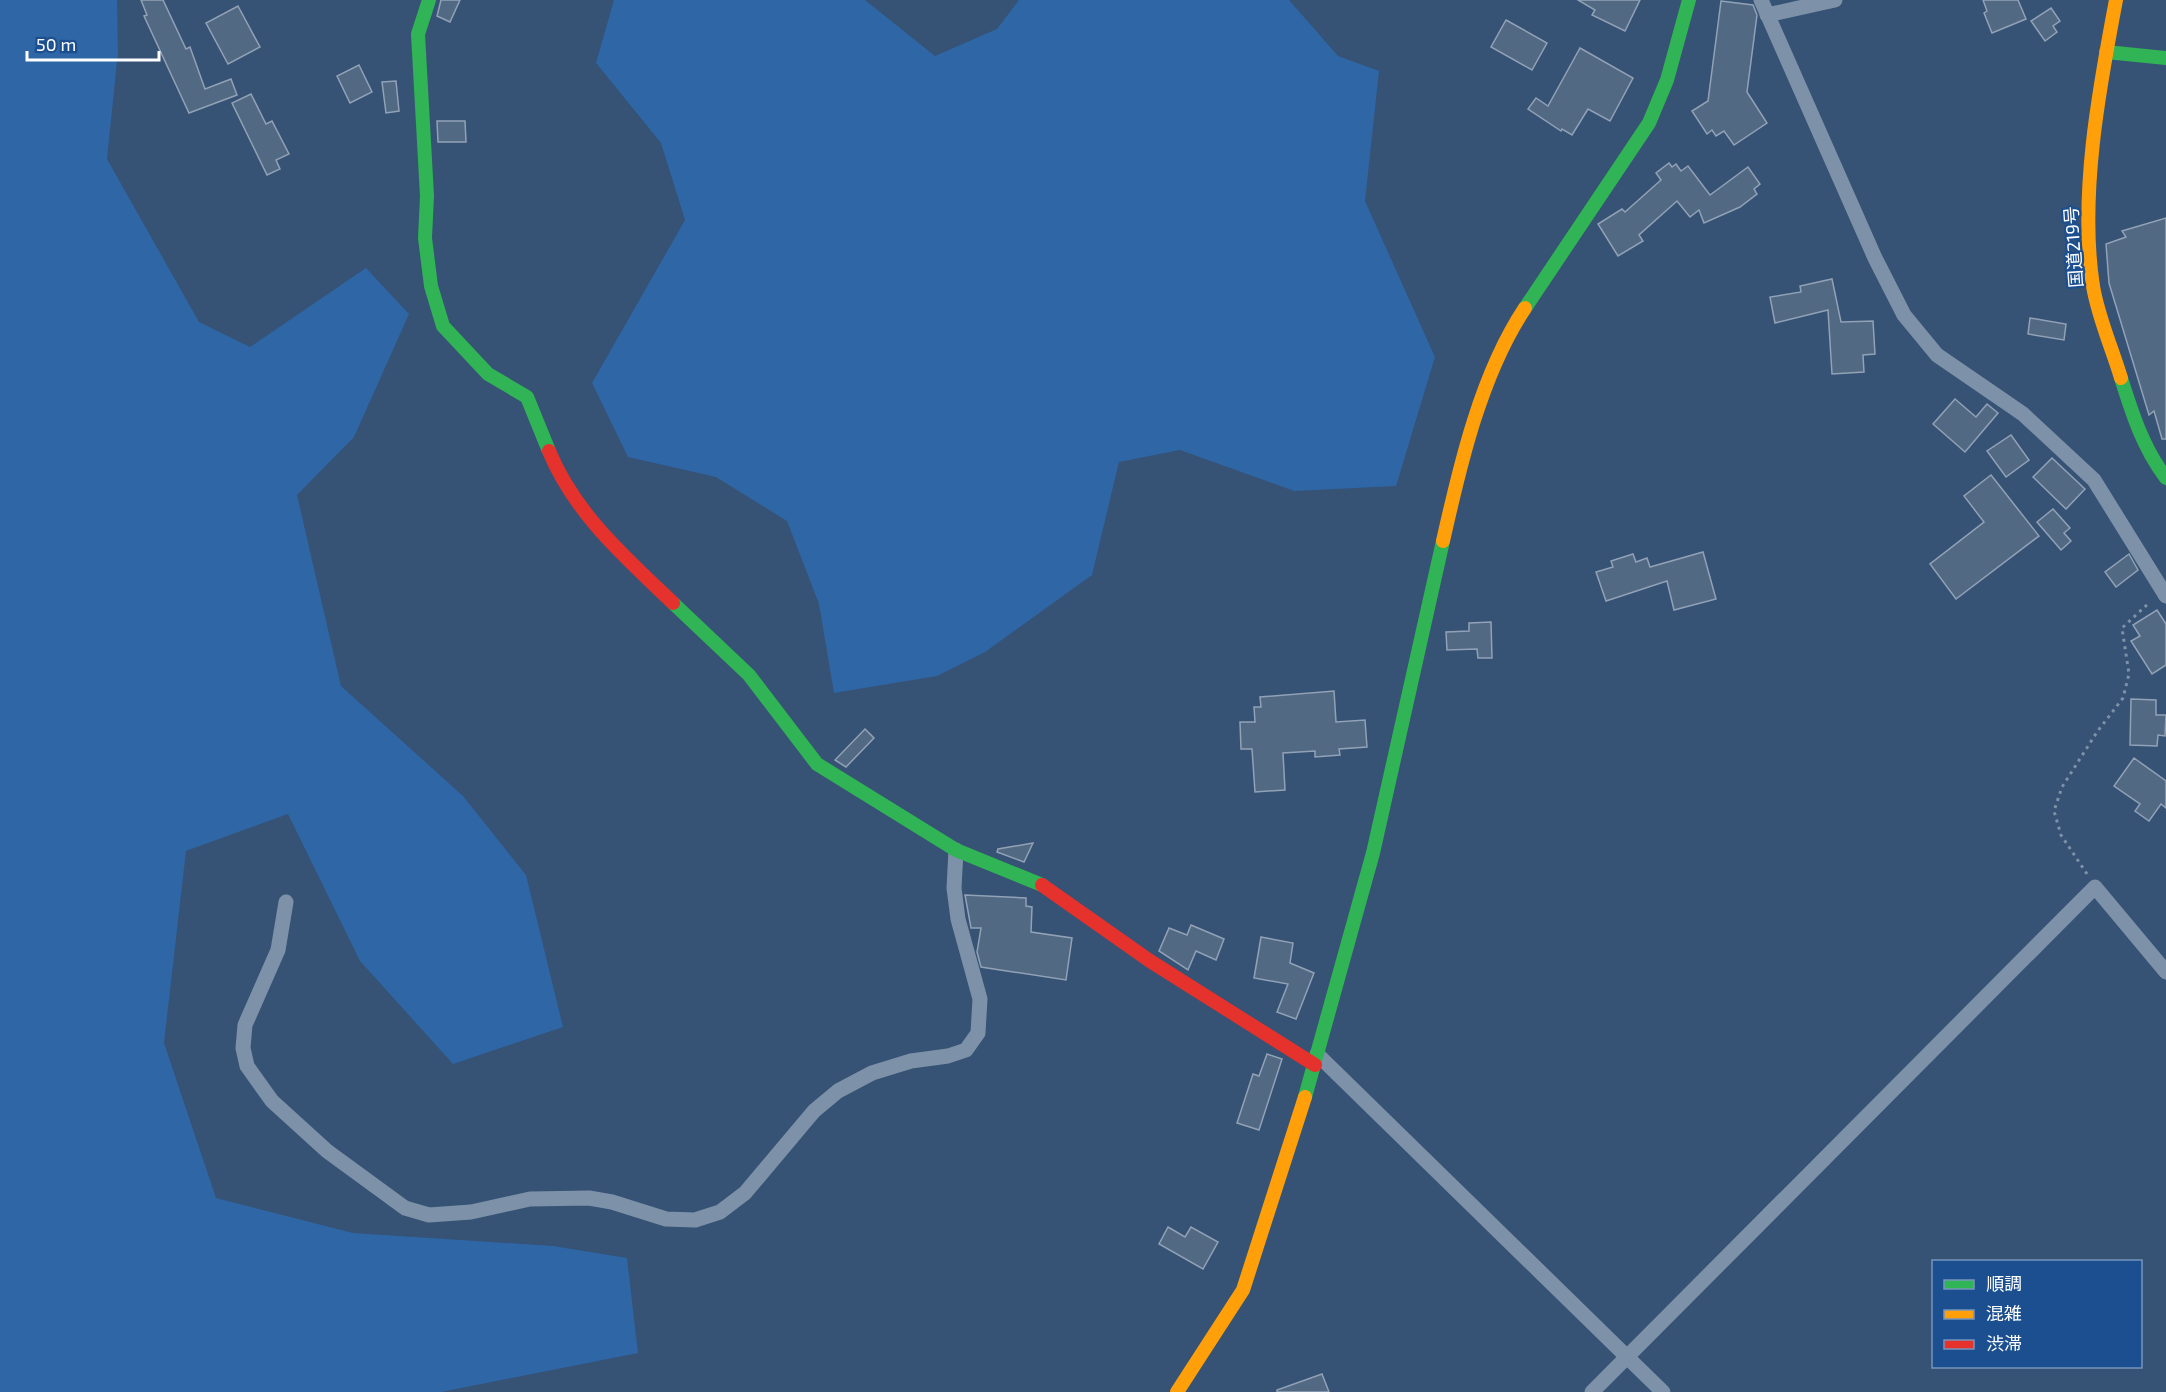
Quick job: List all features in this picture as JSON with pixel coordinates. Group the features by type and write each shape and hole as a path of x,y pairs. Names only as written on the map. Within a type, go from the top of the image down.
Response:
{"main road":[{"path":"429,0 418,34 427,196 425,238 431,286 443,326 488,374 527,398 556,468 574,499 602,535 749,675 817,764 956,850 1035,880 1150,962 1316,1060"},
{"path":"1177,1392 1243,1290 1316,1060 1373,853 1456,484 1473,423 1512,328 1649,123 1668,80 1689,0"},
{"name":"国道219号","path":"2116,0 2106,52 2087,204 2093,287 2135,423 2156,465 2166,478"},
{"path":"2106,52 2166,58"}],"street":[{"path":"1761,0 1875,258 1904,315 1937,355 2023,414 2094,480 2141,559 2165,594"},
{"path":"1767,15 1835,0"},
{"path":"286,902 278,950 245,1025 243,1048 247,1066 272,1101 327,1151 405,1208 429,1215 471,1212 530,1199 589,1198 612,1202 666,1218 695,1220 720,1212 745,1193 814,1110 838,1091 872,1073 911,1061 948,1056 966,1050 978,1033 980,999 958,919 954,888 956,850"},
{"path":"1592,1392 2095,887 2166,972"},
{"path":"1316,1060 1663,1392"}],"path":[{"path":"2095,887 2061,835 2054,811 2062,787 2097,732 2123,698 2129,674 2122,628 2165,594"}],"shaded area":[{"path":"0,0 117,0 118,52 107,159 199,322 250,347 366,268 409,314 354,437 297,495 341,686 463,796 526,875 563,1027 453,1064 360,961 288,814 186,851 164,1043 216,1198 353,1233 553,1246 627,1258 638,1353 441,1392 0,1392"},
{"path":"614,0 865,0 935,56 997,29 1019,0 1289,0 1338,56 1379,71 1365,201 1435,357 1396,486 1294,491 1180,450 1119,462 1092,575 985,652 937,676 834,693 819,604 787,521 716,477 628,457 592,383 685,220 661,143 596,63"}],"building":[{"path":"141,0 163,0 186,49 190,47 205,89 231,79 237,95 189,113 144,16 147,15"},
{"path":"441,0 460,0 450,22 437,16"},
{"path":"1578,0 1640,0 1625,31 1592,15 1595,10"},
{"path":"1983,0 2018,0 2026,19 1992,33 1984,13 1987,11"},
{"path":"1721,1 1753,5 1757,15 1747,92 1767,123 1734,145 1724,131 1716,136 1712,130 1707,134 1692,111 1708,101"},
{"path":"238,6 260,47 228,64 206,23"},
{"path":"2051,8 2060,21 2053,26 2057,32 2045,41 2031,21"},
{"path":"1506,20 1547,43 1532,70 1491,47"},
{"path":"1580,48 1633,78 1610,121 1588,109 1572,135 1562,129 1561,131 1528,109 1536,98 1548,106"},
{"path":"359,65 372,92 350,103 337,76"},
{"path":"396,81 399,111 386,113 382,82"},
{"path":"251,94 266,124 272,121 289,154 276,160 280,169 267,175 232,103"},
{"path":"437,121 465,121 466,142 438,142"},
{"path":"1669,163 1672,167 1676,164 1681,171 1688,166 1710,195 1748,167 1760,184 1754,189 1757,194 1740,207 1704,223 1699,210 1690,217 1677,201 1639,235 1643,241 1618,256 1598,224 1622,209 1625,212 1661,180 1656,173"},
{"path":"2166,218 2166,439 2162,439 2154,411 2149,415 2109,283 2106,244 2126,237 2122,231"},
{"path":"1832,279 1841,322 1873,321 1875,354 1863,355 1864,372 1832,374 1828,310 1775,323 1770,297 1801,292 1800,286"},
{"path":"2030,318 2066,324 2064,340 2028,334"},
{"path":"1955,399 1976,417 1987,404 1998,413 1965,452 1933,424"},
{"path":"2011,435 2029,460 2006,477 1987,451"},
{"path":"2052,458 2085,489 2066,509 2033,477"},
{"path":"1991,475 2039,536 1956,599 1930,564 1984,522 1964,496"},
{"path":"2053,509 2070,528 2064,533 2071,541 2061,550 2037,522"},
{"path":"1703,552 1716,599 1674,610 1667,581 1606,601 1596,572 1613,567 1611,561 1633,554 1636,562 1647,558 1650,567"},
{"path":"2129,554 2138,570 2116,587 2105,572"},
{"path":"2157,610 2166,624 2166,665 2152,674 2131,641 2140,636 2133,625"},
{"path":"1491,622 1492,658 1478,658 1477,649 1447,650 1446,632 1469,631 1469,623"},
{"path":"1334,691 1336,722 1365,720 1367,747 1339,749 1340,755 1315,757 1315,751 1283,753 1285,790 1255,792 1252,749 1241,749 1240,722 1255,722 1254,707 1261,707 1260,697"},
{"path":"2131,699 2156,700 2156,715 2166,715 2165,736 2158,735 2157,746 2130,745"},
{"path":"865,729 874,738 846,767 835,760"},
{"path":"2134,758 2166,781 2166,808 2161,804 2149,821 2135,811 2140,804 2114,786"},
{"path":"1033,843 1024,862 997,852 998,849"},
{"path":"965,895 1026,898 1026,906 1032,907 1031,932 1072,938 1066,980 981,967 977,952 981,928 971,928"},
{"path":"1191,925 1224,939 1216,960 1196,951 1188,970 1159,951 1169,928 1187,935"},
{"path":"1261,937 1293,943 1290,963 1314,973 1296,1019 1277,1012 1288,984 1254,978"},
{"path":"1267,1054 1282,1059 1259,1130 1237,1123 1253,1074 1259,1076"},
{"path":"1168,1227 1185,1237 1191,1227 1218,1242 1203,1269 1159,1244"},
{"path":"1322,1374 1329,1392 1277,1392 1277,1390"}],"traffic: fast":[{"path":"429,0 418,34 427,196 425,238 431,286 443,326 488,374 527,397 549,451"},
{"path":"1525,308 1649,123 1667,80 1689,0"},
{"path":"2106,52 2166,58"},
{"path":"2121,378 2145,442 2166,478"},
{"path":"1305,1097 1373,853 1443,541"},
{"path":"673,603 749,675 817,764 956,850 1042,885"}],"traffic: slow":[{"path":"2116,0 2093,143 2088,216 2089,252 2095,298 2121,378"},
{"path":"1443,541 1465,451 1484,391 1496,362 1525,308"},
{"path":"1177,1392 1243,1290 1305,1097"}],"traffic: jam":[{"path":"549,451 560,474 587,515 673,603"},
{"path":"1042,885 1150,961 1315,1065"}]}
